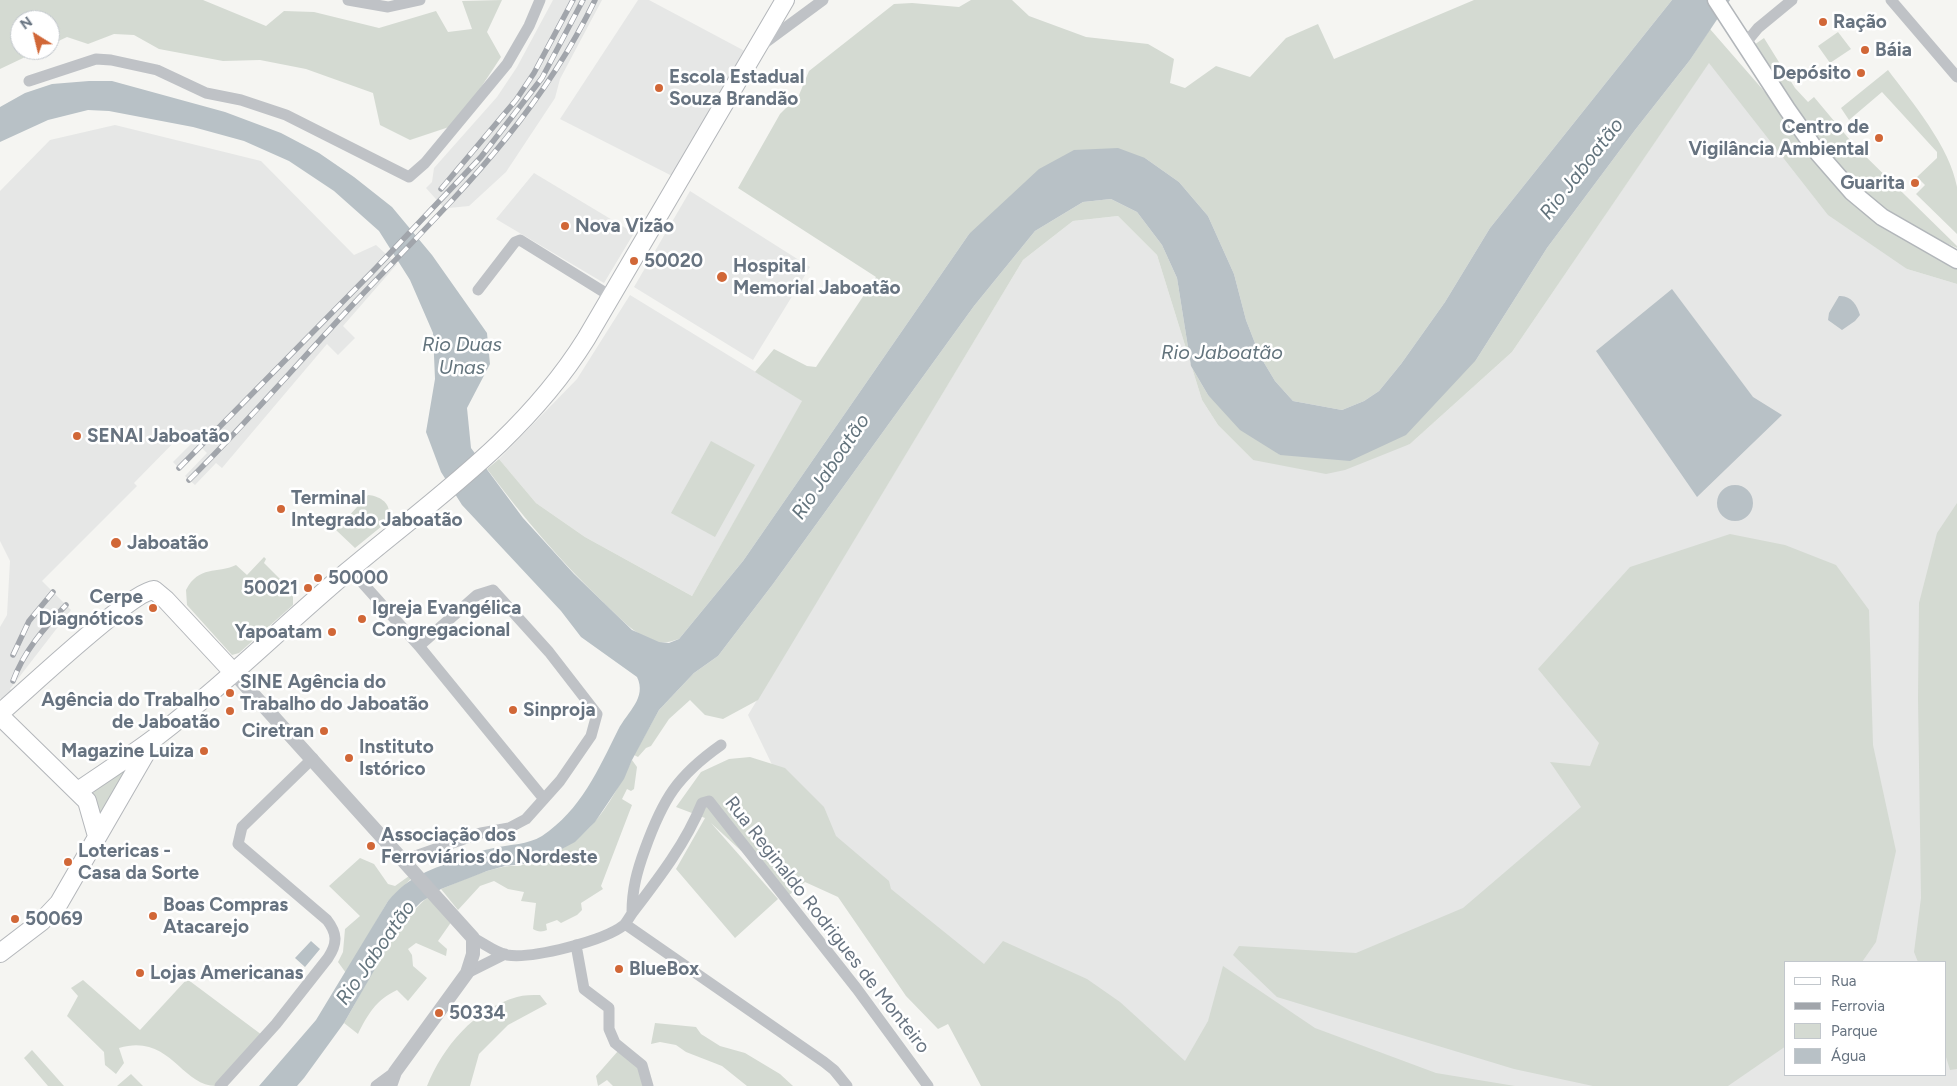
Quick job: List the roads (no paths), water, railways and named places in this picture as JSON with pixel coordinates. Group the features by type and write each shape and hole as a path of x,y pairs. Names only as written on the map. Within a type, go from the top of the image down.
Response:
{"main road":[{"path":"78,791 156,737 234,672 350,570 488,457 530,414 562,376 612,297 785,0"},
{"path":"1716,0 1818,153 1852,192 1882,217 1957,260"},
{"path":"97,836 90,808 78,791 0,715 79,643 136,597 149,590 154,590 166,600 234,672"},
{"path":"0,953 42,921 59,903 156,737"}],"street":[{"path":"348,0 388,8 420,0"},
{"path":"29,81 96,59 111,60 157,70 206,93 241,100 286,116 409,177 425,163 507,64 529,26 540,0"},
{"path":"756,49 823,0"},
{"path":"1741,39 1758,28 1792,0"},
{"path":"1891,0 1957,77"},
{"path":"478,290 515,242 520,240 612,297"},
{"path":"350,570 419,646 544,798"},
{"path":"408,865 458,840 481,833 509,828 526,819 560,781 591,736 597,714 550,652 498,593 489,589 477,595 419,646"},
{"path":"234,672 473,938 505,954"},
{"path":"466,973 505,954 535,954 576,945 604,935 625,924 632,913 633,884 655,820 665,800 700,760 721,745"},
{"path":"220,1086 276,1024 328,958 334,946 336,933 327,920 238,844 242,827 313,758"},
{"name":"Rua Reginaldo Rodrigues de Monteiro","path":"632,913 660,878 693,823 702,803 709,801 857,989 928,1086"},
{"path":"625,924 824,1062 834,1070 847,1086"},
{"path":"390,1086 395,1072 466,973 473,954 473,938"},
{"path":"576,945 584,989 608,1008 609,1029 615,1043 642,1066 648,1086"},
{"path":"376,1086 395,1072"}],"water":[{"name":"Rio Jaboatão","path":"1672,0 1730,0 1690,60 1547,248 1476,360 1406,435 1350,461 1280,455 1240,430 1208,395 1191,366 1177,278 1162,245 1137,212 1111,199 1083,202 1035,231 974,306 773,584 718,656 694,673 659,710 624,779 595,822 575,842 545,858 533,863 505,866 487,871 441,889 421,902 411,912 391,941 344,1023 297,1086 259,1086 316,1020 388,901 397,892 413,879 441,866 486,850 525,843 536,839 556,826 568,814 587,788 618,730 635,704 640,691 637,677 581,637 561,611 462,505 441,472 426,432 435,379 433,333 410,280 379,231 334,191 289,161 244,141 193,127 109,111 88,110 48,120 0,142 0,107 25,93 52,84 112,81 225,112 281,133 319,153 354,177 392,207 432,255 487,333 490,364 467,408 471,448 523,518 574,574 632,630 659,642 669,643 679,639 743,561 969,234 1039,169 1074,150 1118,148 1145,158 1179,182 1208,216 1234,274 1246,320 1260,356 1275,381 1293,401 1342,410 1364,401 1379,391 1401,364 1445,302 1490,228"},
{"path":"1672,289 1753,397 1782,415 1697,497 1596,351"},
{"path":"1839,296 1847,297 1853,301 1860,315 1842,330 1828,320 1829,313"},
{"path":"1735,485 1742,486 1748,490 1752,496 1752,510 1748,516 1742,520 1735,521 1728,520 1722,516 1718,510 1717,503 1718,496 1722,490 1728,486"},
{"path":"311,941 320,949 305,967 295,958"}],"railway":[{"path":"441,189 516,100 534,73 573,0"},
{"path":"179,468 376,268 481,157 542,78 583,0"},
{"path":"189,480 459,193 489,158 519,122 546,84 572,44 595,0"},
{"path":"13,655 29,621 53,592"},
{"path":"13,681 35,640 66,605"}],"place":[{"name":"Ração","path":"1823,22"},
{"name":"Báia","path":"1865,50"},
{"name":"Depósito","path":"1861,73"},
{"name":"Escola Estadual Souza Brandão","path":"659,88"},
{"name":"Centro de Vigilância Ambiental","path":"1879,138"},
{"name":"Guarita","path":"1915,183"},
{"name":"Nova Vizão","path":"565,226"},
{"name":"50020","path":"634,261"},
{"name":"Hospital Memorial Jaboatão","path":"722,277"},
{"name":"SENAI Jaboatão","path":"77,436"},
{"name":"Terminal Integrado Jaboatão","path":"281,509"},
{"name":"Jaboatão","path":"116,543"},
{"name":"50000","path":"318,578"},
{"name":"50021","path":"308,588"},
{"name":"Cerpe Diagnóticos","path":"153,608"},
{"name":"Igreja Evangélica Congregacional","path":"362,619"},
{"name":"Yapoatam","path":"332,632"},
{"name":"SINE Agência do Trabalho do Jaboatão","path":"230,693"},
{"name":"Sinproja","path":"513,710"},
{"name":"Agência do Trabalho de Jaboatão","path":"230,711"},
{"name":"Ciretran","path":"324,731"},
{"name":"Magazine Luiza","path":"204,751"},
{"name":"Instituto Istórico","path":"349,758"},
{"name":"Associação dos Ferroviários do Nordeste","path":"371,846"},
{"name":"Lotericas - Casa da Sorte","path":"68,862"},
{"name":"Boas Compras Atacarejo","path":"153,916"},
{"name":"50069","path":"15,919"},
{"name":"BlueBox","path":"619,969"},
{"name":"Lojas Americanas","path":"140,973"},
{"name":"50334","path":"439,1013"}],"water label":[{"name":"Rio Duas Unas","path":"462,356"}]}
